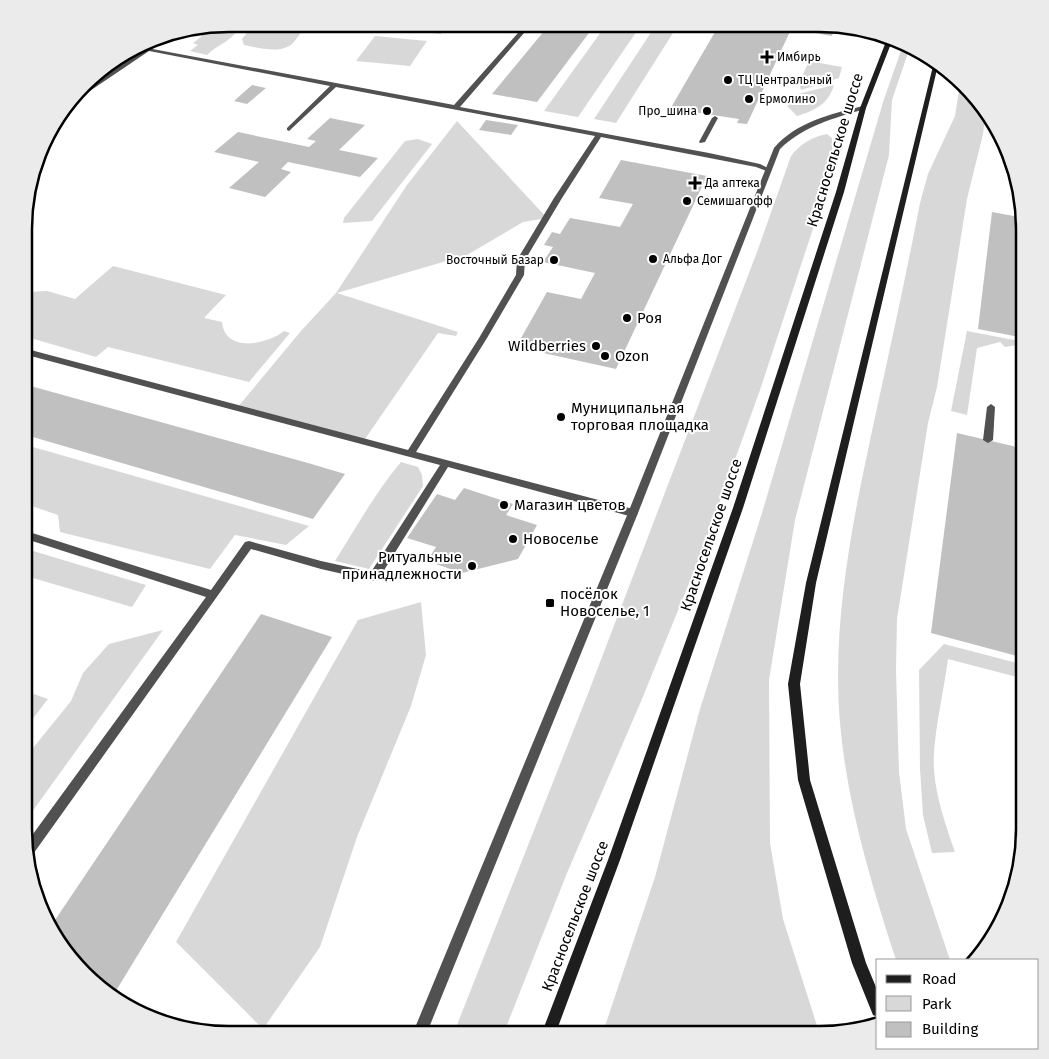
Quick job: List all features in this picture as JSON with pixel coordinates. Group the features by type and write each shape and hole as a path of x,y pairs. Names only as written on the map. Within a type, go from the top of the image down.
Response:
{"main road":[{"name":"Красносельское шоссе","path":"551,1026 614,860 738,508 840,192 863,108 887,44"},
{"path":"876,1005 859,962 804,780 794,684 811,583 934,69"}],"street":[{"path":"455,108 522,32"},
{"path":"148,50 758,165 769,170"},
{"path":"97,84 144,52"},
{"path":"289,129 335,85"},
{"path":"423,1026 633,513 777,148 786,138 828,118 863,108"},
{"path":"702,142 715,118"},
{"path":"410,454 483,338 520,275 521,260 599,135"},
{"path":"32,353 633,513"},
{"path":"988,440 990,407"},
{"path":"33,843 249,545 374,577 445,464"},
{"path":"32,537 213,595"}],"green space":[{"path":"237,32 207,55 190,51 198,45 193,43 204,34"},
{"path":"248,32 301,32 292,44 275,50 244,45 242,39"},
{"path":"423,32 442,32 441,34"},
{"path":"601,32 636,32 578,117 544,111"},
{"path":"651,32 674,32 616,123 594,119"},
{"path":"375,36 427,41 410,66 356,61"},
{"path":"901,50 908,53 892,100 889,155 795,520 769,680 770,843 783,919 817,1026 605,1026 655,877 700,709 762,513 884,99"},
{"path":"809,61 842,67 839,78 801,90 799,83"},
{"path":"834,85 824,102 810,111 797,116 787,106 798,94"},
{"path":"959,90 976,109 985,122 967,199 937,387 928,423 897,619 896,670 899,772 906,829 950,959 896,959 869,873 848,783 840,723 839,643 842,604 853,525 920,203 928,174 955,116"},
{"path":"457,121 547,218 523,222 467,255 337,293 458,332 456,336 438,333 363,442 237,408 301,331 336,293 407,185"},
{"path":"827,134 832,138 832,156 826,189 760,390 701,554 642,699 567,873 507,1026 457,1026 589,691 757,252 791,156 798,148 816,137"},
{"path":"418,139 432,144 372,221 343,223 344,218 405,141"},
{"path":"113,266 226,295 204,318 222,322 225,332 230,338 238,342 257,342 267,340 284,331 290,333 249,382 108,347 96,357 32,338 32,292 47,291 75,299"},
{"path":"967,331 1016,340 1016,345 1005,347 1000,342 977,348 967,415 951,411"},
{"path":"32,447 309,526 286,545 235,535 210,569 60,532 58,515 32,506"},
{"path":"401,462 418,467 422,475 423,486 369,569 335,561 374,498"},
{"path":"32,551 146,585 132,607 32,578"},
{"path":"421,602 426,655 411,706 357,837 320,947 265,1026 260,1026 176,942 358,620"},
{"path":"163,630 32,812 32,749 71,701 83,673 109,644"},
{"path":"944,644 1016,663 1016,677 948,659 936,730 934,770 939,801 955,852 932,853 923,815 920,769 919,670"},
{"path":"32,693 48,699 32,720"}],"building":[{"path":"543,32 590,32 537,102 492,94"},
{"name":"ТЦ Центральный","path":"715,32 790,32 747,124 737,123 739,119 683,110 681,113 669,111"},
{"path":"809,32 833,33 832,36"},
{"path":"252,85 266,88 247,104 234,101"},
{"path":"330,118 365,125 339,150 378,158 360,177 288,162 281,169 291,172 265,197 229,188 259,162 214,152 238,132 309,147 316,141 307,139"},
{"path":"486,120 518,125 511,135 479,130"},
{"path":"621,160 707,176 616,369 516,347 547,292 581,299 595,273 543,262 553,247 544,245 552,232 560,234 570,218 620,227 633,204 599,198"},
{"path":"992,212 1016,216 1016,336 978,329"},
{"path":"32,386 345,474 313,519 32,437"},
{"path":"957,433 1016,447 1016,656 931,633"},
{"path":"464,488 513,504 506,515 537,525 518,559 462,573 427,561 436,547 407,538 437,494 455,500"},
{"path":"261,614 332,637 116,991 90,969 73,950 55,920"}],"place":[{"name":"Имбирь","path":"767,57"},
{"name":"ТЦ Центральный","path":"728,80"},
{"name":"Ермолино","path":"749,99"},
{"name":"Про_шина","path":"707,111"},
{"name":"Да аптека","path":"695,183"},
{"name":"Семишагофф","path":"687,201"},
{"name":"Альфа Дог","path":"653,259"},
{"name":"Восточный Базар","path":"554,260"},
{"name":"Роя","path":"627,318"},
{"name":"Wildberries","path":"596,346"},
{"name":"Ozon","path":"605,356"},
{"name":"Муниципальная торговая площадка","path":"561,417"},
{"name":"Магазин цветов","path":"504,505"},
{"name":"Новоселье","path":"513,539"},
{"name":"Ритуальные принадлежности","path":"472,566"},
{"name":"посёлок Новоселье, 1","path":"550,603"}]}
